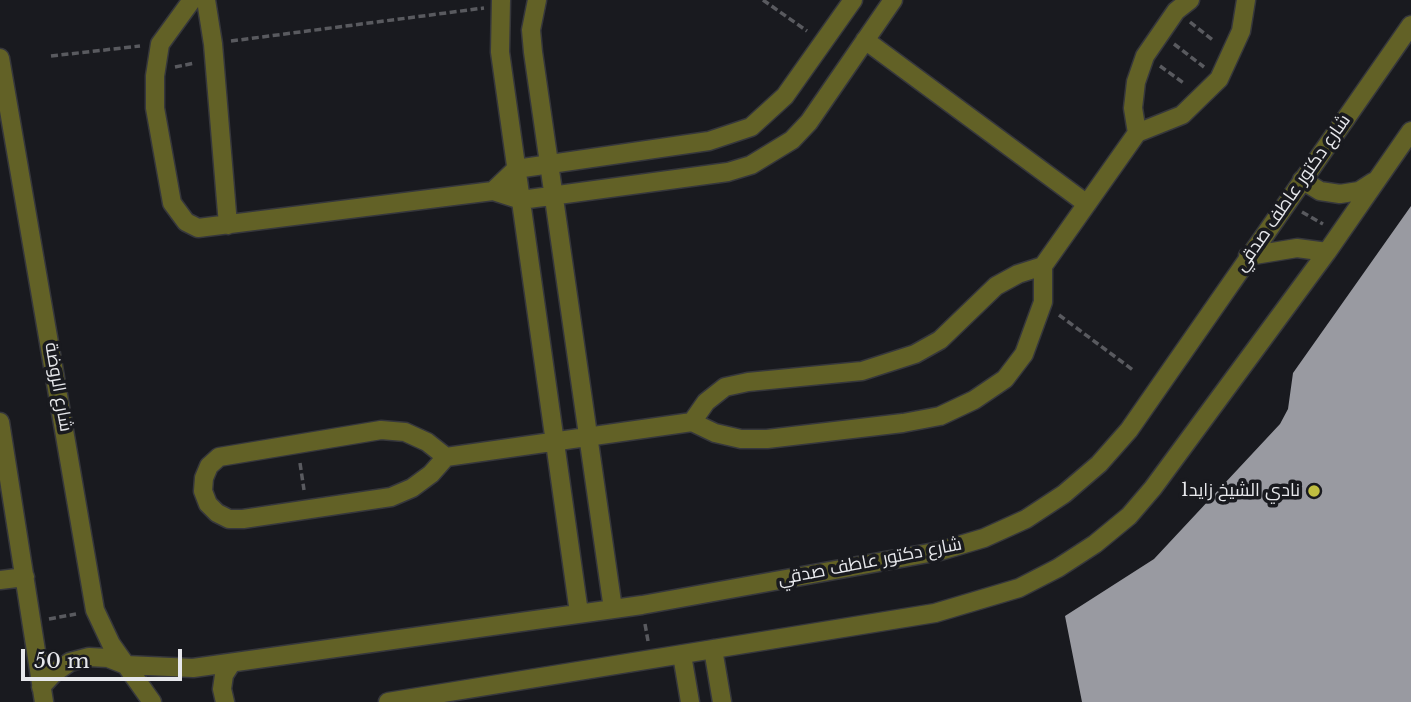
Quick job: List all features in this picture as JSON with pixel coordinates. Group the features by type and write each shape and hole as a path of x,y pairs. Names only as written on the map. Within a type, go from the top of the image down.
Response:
{"street":[{"path":"192,0 160,44 155,108 168,186 176,211 186,222 198,228 493,191 521,200 728,172 751,165 792,140 809,122 893,0"},
{"path":"206,0 214,52 228,225"},
{"path":"537,0 531,30 533,52 613,609"},
{"path":"493,191 516,169 731,136 769,113 853,0"},
{"path":"446,457 427,442 405,432 381,430 219,457 209,466 203,491 208,504 229,519 307,510 391,497 412,488 431,474 446,457 692,422 728,436 767,439 940,416 974,400 1005,379 1024,354 1043,302 1043,266 1137,134 1182,116 1204,97 1219,79 1232,56 1241,31 1246,0"},
{"path":"501,3 500,52 579,613"},
{"path":"1137,134 1133,108 1136,82 1145,56 1183,6"},
{"name":"شارع دكتور عاطف صدقي","path":"43,695 54,673 70,662 89,657 108,658 126,665 193,668 642,605 940,551 984,538 1026,519 1064,494 1099,464 1129,430 1411,25"},
{"path":"865,40 1087,204"},
{"name":"شارع الروضة","path":"0,58 95,610 111,644 152,702"},
{"path":"388,702 682,655 967,605 1019,588 1068,562 1129,516 1153,488 1327,252 1411,131"},
{"path":"1302,180 1320,191 1340,194 1359,191 1376,180"},
{"path":"1248,256 1282,249 1327,252"},
{"path":"692,422 706,402 725,387 748,382 862,371 915,354 940,340 996,286 1018,274 1043,266"},
{"path":"0,422 43,695"},
{"path":"0,580 25,577"},
{"path":"713,649 722,702"},
{"path":"682,655 690,702"},
{"path":"225,702 222,689 224,675 231,664"}],"path":[{"path":"763,0 823,43"},
{"path":"156,71 214,52 501,3"},
{"path":"1183,6 1232,56"},
{"path":"1160,33 1219,79"},
{"path":"51,56 160,44"},
{"path":"1145,56 1204,97"},
{"path":"1286,203 1340,233"},
{"path":"1043,302 1133,370"},
{"path":"297,443 307,510"},
{"path":"642,605 651,660"},
{"path":"31,622 95,610"}],"building":[{"name":"نادي الشيخ زايد1","path":"1411,206 1411,702 1082,702 1065,616 1154,559 1280,424 1288,409 1293,373"}],"place":[{"name":"نادي الشيخ زايد1","path":"1314,491"}]}
